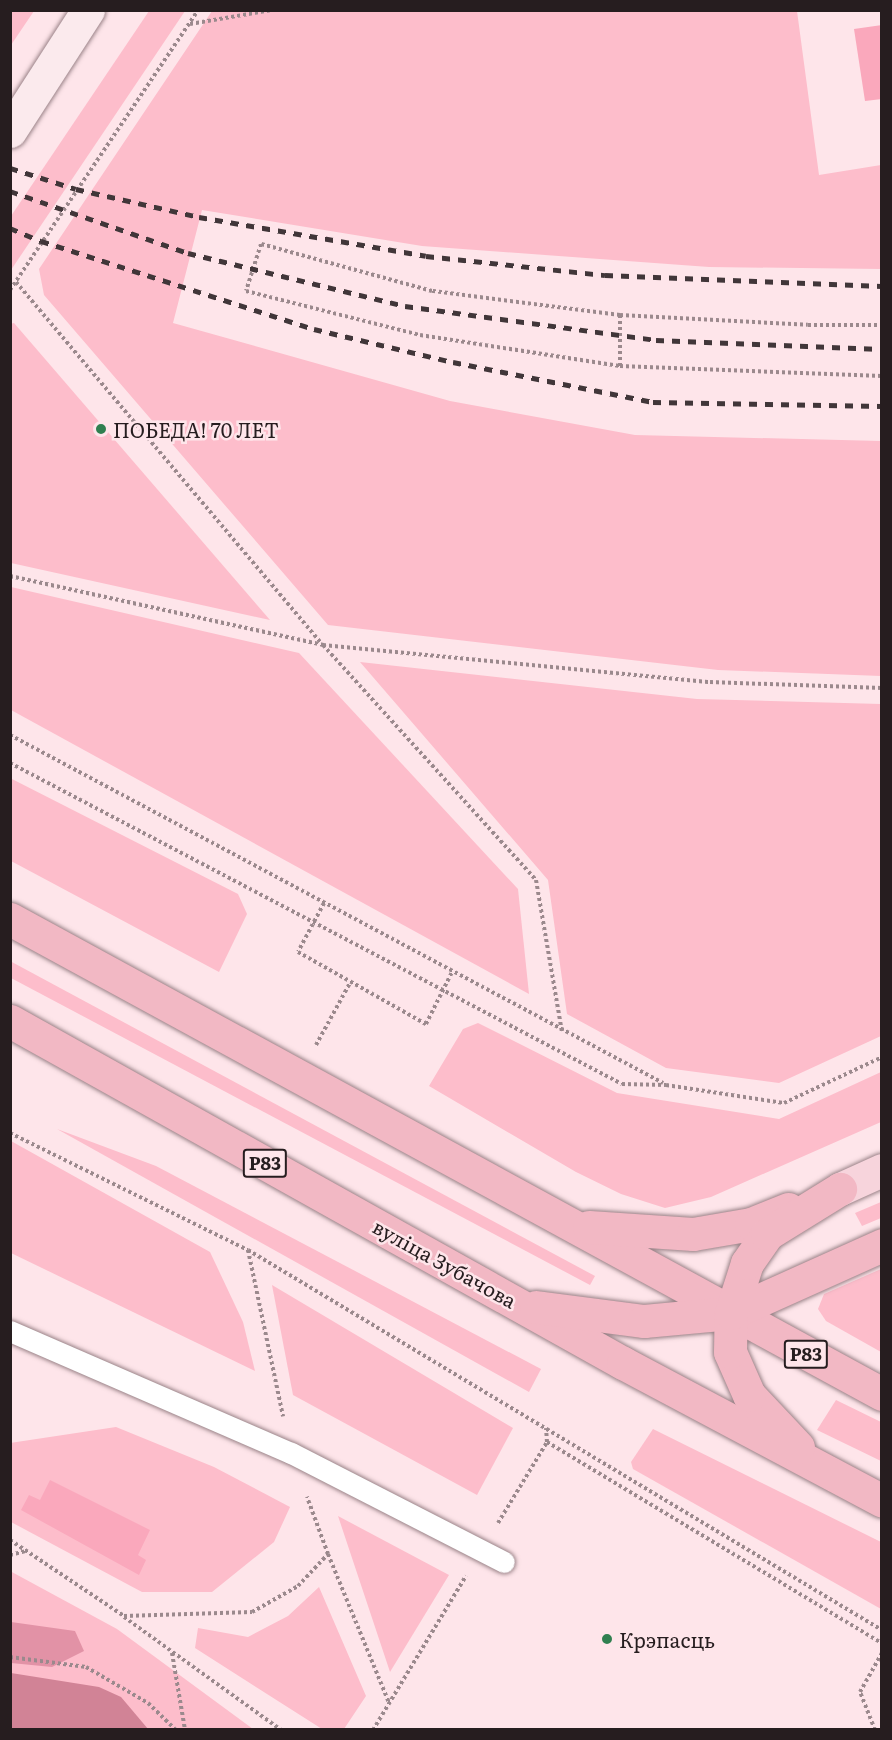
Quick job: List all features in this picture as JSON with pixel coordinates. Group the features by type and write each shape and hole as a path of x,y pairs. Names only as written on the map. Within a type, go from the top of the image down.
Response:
{"highway":[{"name":"Р83","path":"10,919 579,1226 731,1313 882,1394"},
{"name":"вуліца Зубачова","path":"10,1021 520,1305 820,1470 882,1501"},
{"path":"579,1226 693,1234 751,1224 840,1189"},
{"path":"820,1470 749,1395 730,1352 731,1313 747,1263 768,1234 840,1189"},
{"path":"520,1305 644,1321 731,1313 882,1245"}],"main road":[{"path":"10,131 88,10"},
{"path":"840,1189 882,1170"}],"lane":[{"path":"10,1330 291,1453 504,1562"}],"path":[{"path":"10,290 198,10"},
{"path":"189,24 272,10"},
{"path":"882,325 808,325 620,315 432,291 261,244 246,291 420,335 620,366 882,376"},
{"path":"16,282 322,645 536,880 562,1032"},
{"path":"620,315 620,366"},
{"path":"10,576 322,645 710,682 882,688"},
{"path":"10,735 562,1032 666,1085"},
{"path":"10,763 622,1084 666,1085 784,1102 882,1057"},
{"path":"324,903 298,952 426,1024 452,972"},
{"path":"299,1075 350,983"},
{"path":"10,1133 248,1250 882,1630"},
{"path":"248,1250 291,1453 328,1554 389,1703"},
{"path":"547,1442 882,1643"},
{"path":"10,1540 124,1616 281,1730"},
{"path":"10,1555 27,1551"},
{"path":"124,1616 252,1612 298,1586 328,1554"},
{"path":"172,1652 185,1730"},
{"path":"874,1730 860,1692 882,1653"},
{"path":"10,1657 86,1667 148,1703 177,1730"}],"shaded area":[{"path":"10,11 34,11 11,45"},
{"path":"149,11 185,11 11,270 11,216"},
{"path":"212,11 797,11 819,175 881,165 881,269 709,267 422,246 202,210 173,323 450,401 635,435 881,441 881,676 718,670 328,625 44,295 39,269"},
{"path":"14,323 270,620 11,563 10,324"},
{"path":"11,587 299,653 518,889 529,994 11,710"},
{"path":"360,662 697,699 881,704 881,1036 779,1083 666,1068 567,1014 548,880"},
{"path":"10,778 238,894 247,914 219,972 11,861"},
{"path":"10,961 595,1276 590,1285 11,978"},
{"path":"478,1023 617,1093 779,1119 881,1072 881,1122 711,1197 665,1208 621,1194 576,1172 429,1086 463,1029"},
{"path":"57,1129 156,1166 541,1369 529,1392"},
{"path":"11,1141 210,1252 243,1322 255,1371 11,1253"},
{"path":"881,1202 881,1218 862,1226 855,1213"},
{"path":"881,1269 881,1352 826,1321 818,1309 824,1294"},
{"path":"272,1285 513,1428 477,1495 293,1395"},
{"path":"836,1400 881,1422 881,1461 817,1430"},
{"path":"116,1427 214,1467 290,1507 274,1542 212,1592 142,1592 11,1522 10,1443"},
{"path":"653,1429 881,1542 881,1609 633,1469 631,1462"},
{"path":"338,1516 449,1575 390,1672"},
{"path":"10,1571 117,1629 253,1729 11,1729"},
{"path":"319,1587 366,1696 344,1729 322,1729 195,1648 198,1628 248,1637 288,1616"},
{"path":"11,1622 75,1631 84,1651 52,1667 11,1663"},
{"path":"11,1673 99,1687 121,1697 148,1729 11,1729"}],"building":[{"path":"882,25 882,99 865,101 854,29"},
{"path":"50,1480 150,1530 138,1555 146,1560 139,1575 21,1510 29,1495 40,1500"}],"railway":[{"path":"10,168 76,189 199,217 426,256 605,275 882,286"},
{"path":"10,191 188,253 405,306 656,340 882,349"},
{"path":"10,228 41,241 314,329 453,362 653,402 882,406"}],"place":[{"name":"ПОБЕДА! 70 ЛЕТ","path":"101,429"},
{"name":"Крэпасць","path":"607,1639"}]}
